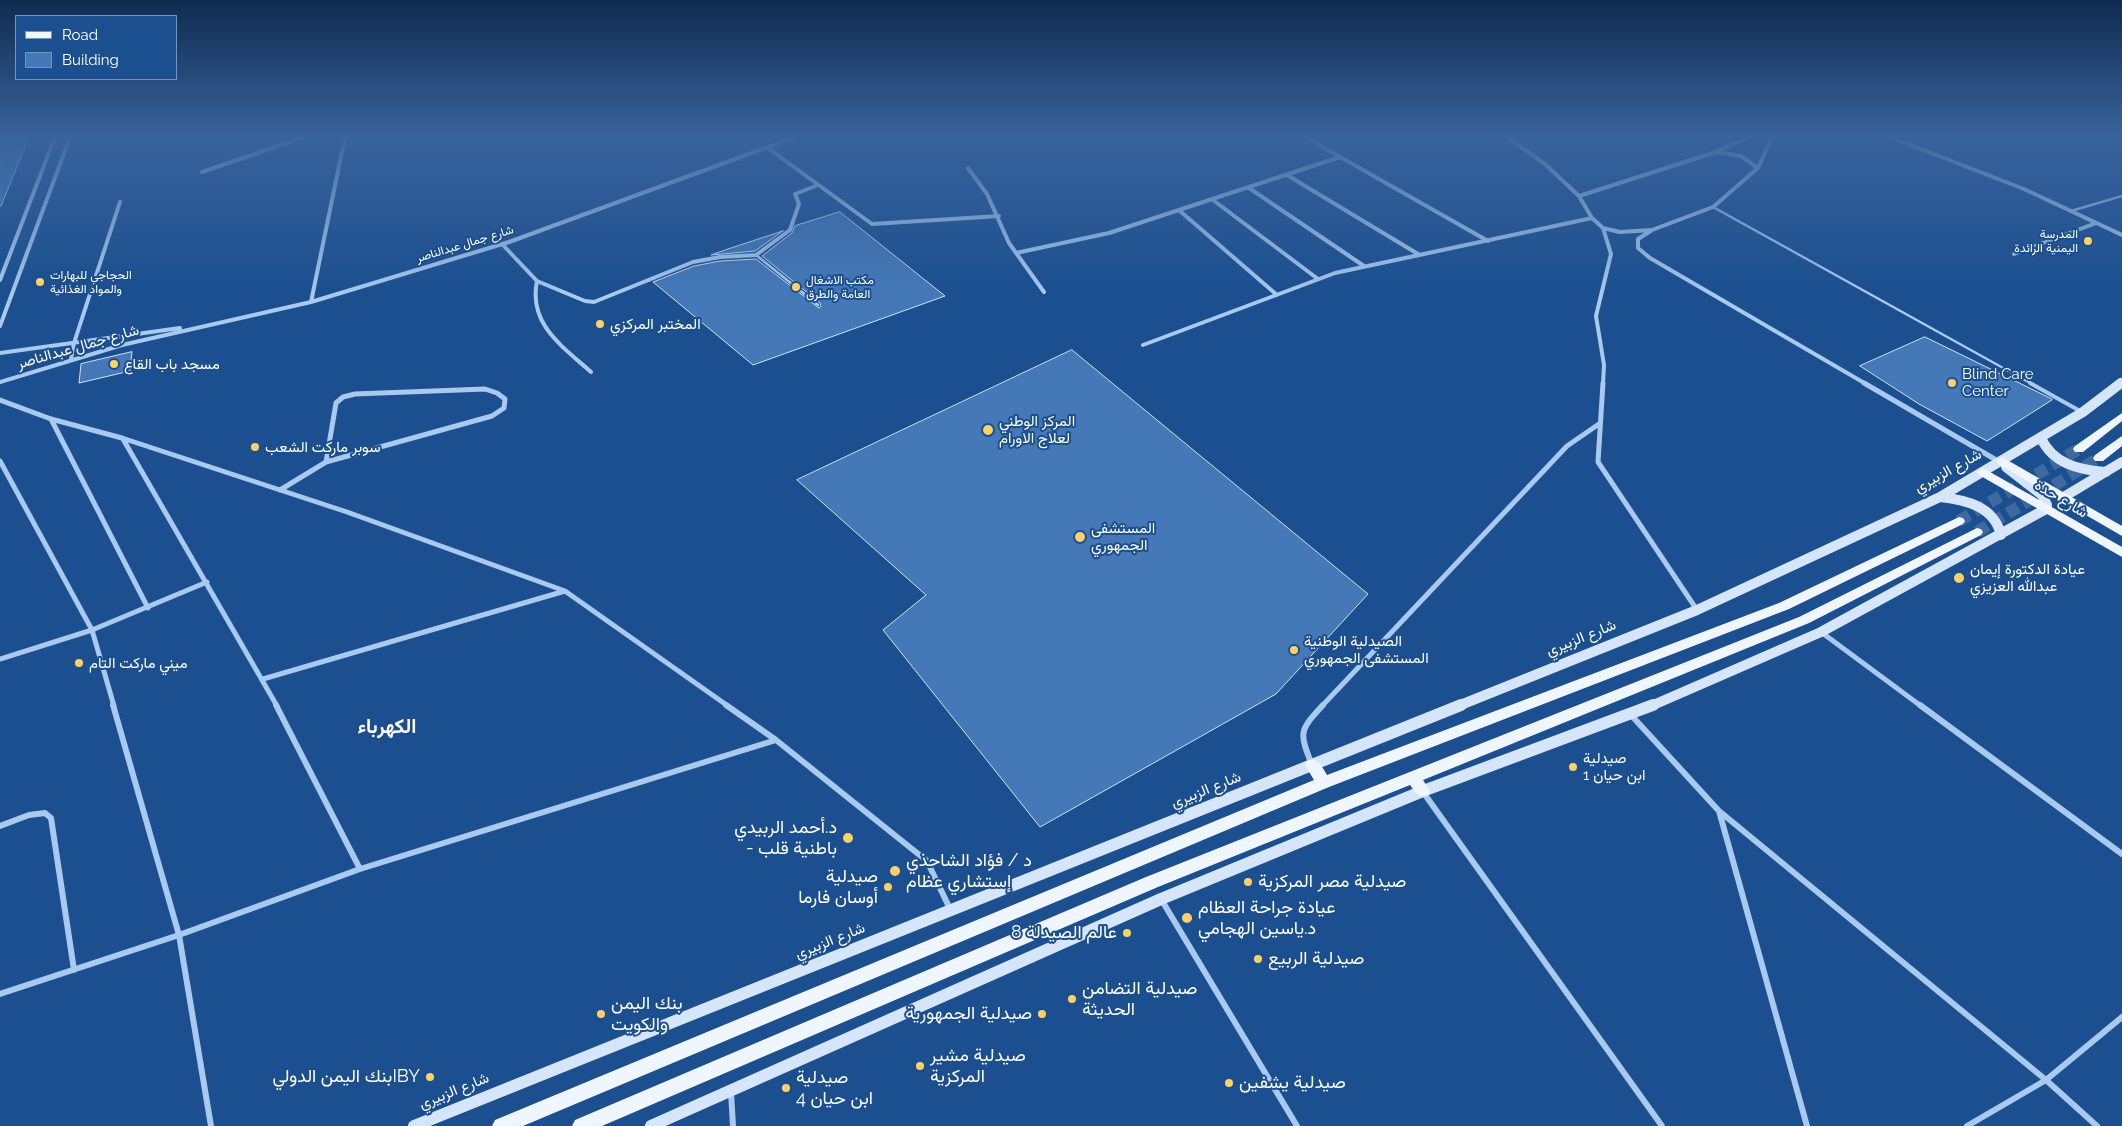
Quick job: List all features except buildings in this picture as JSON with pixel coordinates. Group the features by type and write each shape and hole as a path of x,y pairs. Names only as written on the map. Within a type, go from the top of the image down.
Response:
{"main road":[{"name":"شارع الزبيري","path":"414,1126 1697,610 1940,497 2083,412 2122,382"},
{"path":"2079,449 2122,416"},
{"path":"2041,438 2043,446 2062,462 2077,468 2106,472"},
{"path":"2099,458 2122,440"},
{"name":"شارع الزبيري","path":"2001,462 2042,494 2047,505 2046,509"},
{"name":"شارع حدة","path":"2001,462 2122,532"},
{"path":"2062,498 2122,462"},
{"name":"شارع حدة","path":"1983,472 2122,553"},
{"path":"1940,497 1956,498 1974,504 1990,514 2000,525 2000,535"},
{"path":"651,1126 1161,899 1423,791 1630,715 1821,632 2046,509"},
{"path":"500,1126 1324,783 1784,606 1959,521"},
{"path":"580,1126 1152,882 1804,620 1977,532"},
{"path":"1312,765 1324,783"},
{"path":"1412,776 1423,791"}],"street":[{"path":"0,280 35,190"},
{"path":"0,326 51,190"},
{"path":"311,302 334,190"},
{"name":"شارع جمال عبدالناصر","path":"0,382 72,359 220,322 311,302 502,244 653,190"},
{"path":"502,244 537,281 585,301 594,302 693,262 720,257 756,255 790,230 799,204 795,194 806,190"},
{"path":"824,190 872,224 998,216"},
{"path":"984,190 998,216 1009,243 1044,292"},
{"path":"1016,253 1108,233 1180,212 1244,190"},
{"path":"1251,190 1364,266"},
{"path":"1311,190 1418,254"},
{"path":"1397,190 1489,242"},
{"path":"1572,190 1579,196 1592,218 1603,228 1620,232 1652,230"},
{"path":"1579,196 1599,190"},
{"path":"1733,190 1713,207 1652,230 1638,239 1638,248 1650,258 2001,462"},
{"path":"2025,190 2122,235"},
{"path":"1214,200 1318,279"},
{"path":"72,359 74,343 120,202"},
{"path":"1180,212 1277,294"},
{"path":"1143,345 1318,279 1364,266 1418,254 1489,242 1592,218"},
{"path":"2014,254 2096,223"},
{"path":"1603,228 1611,254 1596,316 1604,366 1598,462 1697,610"},
{"path":"537,281 533,292 534,304 539,320 591,372"},
{"name":"شارع جمال عبدالناصر","path":"0,353 220,322"},
{"path":"280,490 326,462 492,416 504,408 504,399 497,393 485,390 355,394 344,397 336,403 326,462"},
{"path":"0,400 51,420 122,438 280,490 565,591 776,740 926,861 951,911"},
{"path":"51,420 148,608"},
{"path":"1312,765 1302,740 1305,724 1567,446 1599,424"},
{"path":"122,438 263,679 360,869"},
{"path":"0,461 92,630 178,935 211,1126"},
{"path":"0,659 92,630 207,582"},
{"path":"263,679 565,591"},
{"path":"1821,632 2122,854"},
{"path":"1630,715 1718,810 2046,1080 2097,1126"},
{"path":"0,994 178,935 360,869 776,740"},
{"path":"1423,791 1662,1126"},
{"path":"1718,810 1806,1126"},
{"path":"0,826 29,815 45,814 51,818 74,970"},
{"path":"1161,899 1297,1126"},
{"path":"1968,1126 2046,1080 2122,1017"},
{"path":"731,1092 734,1126"}],"lane":[{"path":"2071,211 2122,196"},
{"path":"1713,207 2083,412"},
{"path":"756,255 818,304"}],"tunnel":[{"path":"1959,521 2079,449"},
{"path":"1977,532 2099,458"}],"place":[{"name":"المدرسة اليمنية الرائدة","path":"2088,241"},
{"name":"الحجاجي للبهارات والمواد الغذائية","path":"40,282"},
{"name":"مكتب الاشغال العامة والطرق","path":"796,287"},
{"name":"المختبر المركزي","path":"600,324"},
{"name":"مسجد باب القاع","path":"114,364"},
{"name":"Blind Care Center","path":"1952,383"},
{"name":"المركز الوطني لعلاج الاورام","path":"988,430"},
{"name":"سوبر ماركت الشعب","path":"255,447"},
{"name":"المستشفى الجمهوري","path":"1080,537"},
{"name":"عيادة الدكتورة إيمان عبدالله العزيزي","path":"1959,578"},
{"name":"الصيدلية الوطنية المستشفى الجمهوري","path":"1294,650"},
{"name":"ميني ماركت التام","path":"79,663"},
{"name":"صيدلية ابن حيان 1","path":"1573,767"},
{"name":"د.أحمد الربيدي - باطنية قلب","path":"848,838"},
{"name":"د / فؤاد الشاحذي إستشاري عظام","path":"895,871"},
{"name":"صيدلية مصر المركزية","path":"1248,882"},
{"name":"صيدلية أوسان فارما","path":"888,887"},
{"name":"عيادة جراحة العظام د.ياسين الهجامي","path":"1187,918"},
{"name":"عالم الصيدلة 8","path":"1127,933"},
{"name":"صيدلية الربيع","path":"1258,959"},
{"name":"صيدلية التضامن الحديثة","path":"1072,999"},
{"name":"بنك اليمن والكويت","path":"601,1014"},
{"name":"صيدلية الجمهورية","path":"1042,1014"},
{"name":"صيدلية مشير المركزية","path":"920,1066"},
{"name":"بنك اليمن الدوليIBY","path":"430,1077"},
{"name":"صيدلية يشفين","path":"1229,1083"},
{"name":"صيدلية ابن حيان 4","path":"786,1088"}],"district":[{"name":"الكهرباء","path":"387,727"}]}
